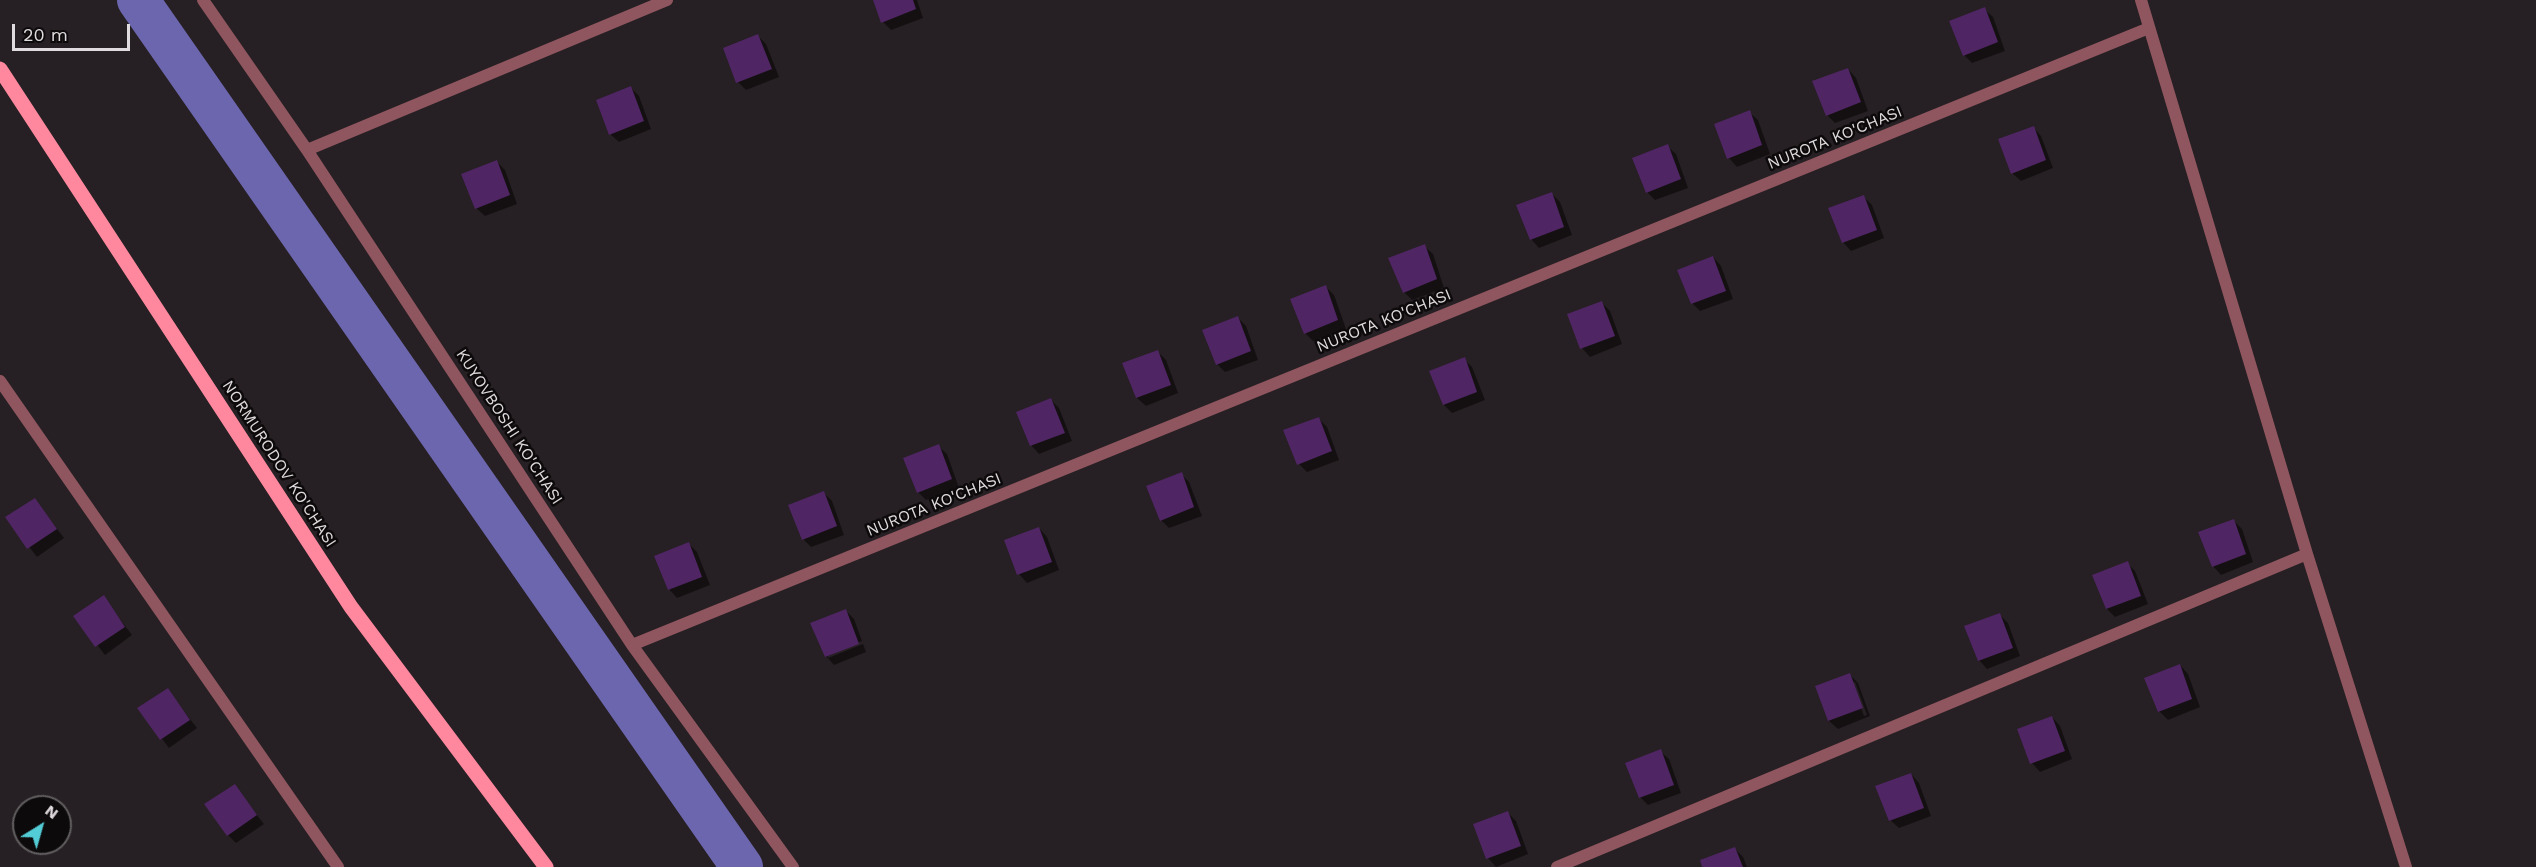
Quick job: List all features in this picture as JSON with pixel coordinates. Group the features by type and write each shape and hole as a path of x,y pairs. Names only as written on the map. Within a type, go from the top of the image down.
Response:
{"main road":[{"name":"NORMURODOV KO'CHASI","path":"0,69 351,607 546,867"}],"street":[{"name":"KUYOVBOSHI KO'CHASI","path":"203,0 307,150 633,645 793,867"},
{"path":"307,150 667,0"},
{"path":"2140,0 2307,554 2406,867"},
{"name":"NUROTA KO'CHASI","path":"633,645 2149,28"},
{"path":"0,381 338,867"},
{"path":"1557,867 2307,554"}],"building":[{"path":"873,0 913,0 916,9 881,23"},
{"path":"1985,7 1998,42 1963,56 1949,21"},
{"path":"758,34 772,69 736,83 723,48"},
{"path":"1848,68 1861,102 1826,116 1812,81"},
{"path":"631,86 644,121 609,135 596,100"},
{"path":"1750,110 1762,145 1727,159 1714,124"},
{"path":"2034,126 2046,160 2011,174 1998,139"},
{"path":"1668,144 1681,179 1646,193 1632,158"},
{"path":"497,160 510,195 475,209 461,174"},
{"path":"1552,192 1564,227 1530,240 1516,205"},
{"path":"1864,195 1877,230 1842,243 1828,208"},
{"path":"1425,244 1437,279 1403,293 1388,258"},
{"path":"1713,256 1726,291 1691,304 1677,270"},
{"path":"1326,285 1338,320 1304,334 1290,299"},
{"path":"1602,301 1615,336 1580,349 1567,314"},
{"path":"1238,316 1251,351 1216,365 1202,330"},
{"path":"1158,350 1171,385 1136,398 1122,363"},
{"path":"1465,357 1477,392 1443,405 1429,371"},
{"path":"1051,398 1065,433 1030,446 1016,412"},
{"path":"1319,417 1332,451 1297,465 1283,430"},
{"path":"939,444 952,479 917,493 903,458"},
{"path":"1182,472 1194,507 1160,521 1146,486"},
{"path":"824,491 837,526 802,540 788,505"},
{"path":"35,498 57,529 27,549 5,517"},
{"path":"2234,519 2246,554 2212,567 2198,532"},
{"path":"1039,527 1052,562 1017,575 1004,540"},
{"path":"689,542 702,577 668,590 654,556"},
{"path":"2128,561 2141,596 2106,609 2092,575"},
{"path":"104,595 125,627 95,647 73,616"},
{"path":"846,609 859,644 825,657 810,623"},
{"path":"2000,613 2013,648 1978,661 1964,626"},
{"path":"2180,664 2192,699 2158,712 2144,678"},
{"path":"1850,673 1863,708 1828,721 1815,686"},
{"path":"168,688 190,720 160,740 137,708"},
{"path":"2052,716 2065,751 2030,764 2017,729"},
{"path":"1661,749 1674,785 1639,798 1625,763"},
{"path":"1911,773 1924,808 1889,821 1875,786"},
{"path":"235,784 257,815 227,836 204,804"},
{"path":"1508,811 1521,846 1486,859 1473,824"},
{"path":"1735,847 1743,867 1702,867 1700,860"}],"waterway":[{"path":"138,0 742,867"}]}
